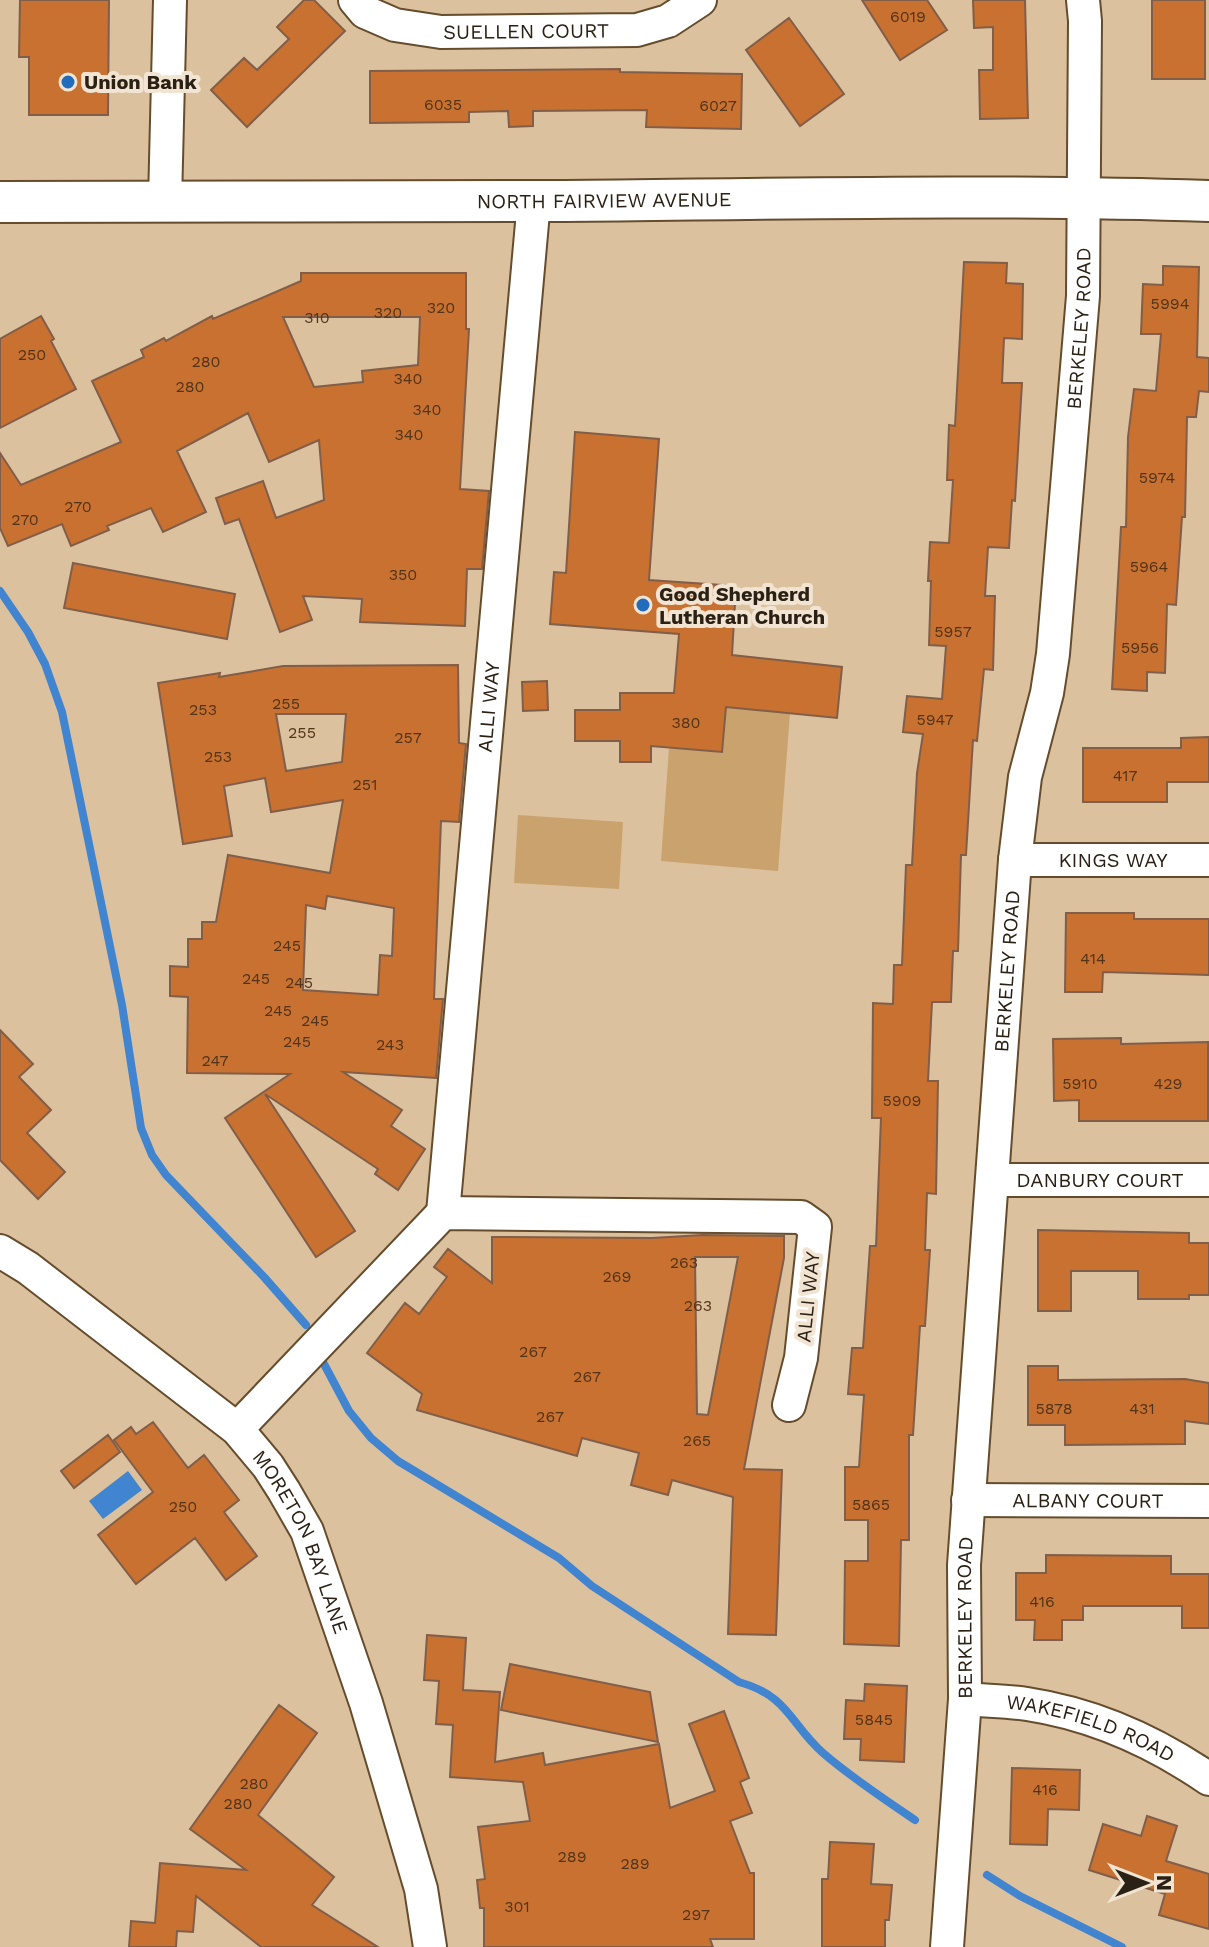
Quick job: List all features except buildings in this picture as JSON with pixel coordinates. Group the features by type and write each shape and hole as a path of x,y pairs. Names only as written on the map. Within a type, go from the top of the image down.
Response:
{"main road":[{"name":"NORTH FAIRVIEW AVENUE","path":"0,202 534,201 864,196 1209,201"}],"street":[{"path":"165,201 170,0"},
{"name":"SUELLEN COURT","path":"355,0 365,12 395,25 441,32 637,30 668,21 700,0"},
{"name":"BERKELEY ROAD","path":"947,1947 965,1699 964,1565 968,1500 1015,860 1025,777 1047,693 1057,620 1083,296 1083,0"},
{"name":"ALLI WAY","path":"534,201 443,1213 801,1217 815,1227 801,1358 789,1405"},
{"name":"KINGS WAY","path":"1015,860 1209,860"},
{"name":"DANBURY COURT","path":"992,1180 1209,1180"},
{"path":"237,1429 443,1213"},
{"name":"MORETON BAY LANE","path":"0,1251 50,1285 237,1429 268,1466 307,1531 366,1703 421,1889 430,1947"},
{"name":"ALBANY COURT","path":"968,1500 1209,1501"},
{"name":"WAKEFIELD ROAD","path":"965,1699 1028,1704 1075,1715 1125,1732 1172,1753 1209,1779"}],"shaded area":[{"path":"726,707 790,713 778,871 661,861 669,748 722,752"},
{"path":"518,815 623,822 619,889 514,883"}],"water":[{"path":"128,1471 142,1490 103,1519 89,1501"}],"waterway":[{"path":"0,591 45,664 62,712 122,1005 141,1128 152,1155 166,1175 306,1325"},
{"path":"324,1364 349,1411 371,1438 398,1461 559,1558 592,1586 739,1682 769,1695 823,1753 915,1820"},
{"path":"987,1875 1020,1896 1122,1947"}],"place":[{"name":"Union Bank","path":"68,82"},
{"name":"Good Shepherd Lutheran Church","path":"643,605"}]}
